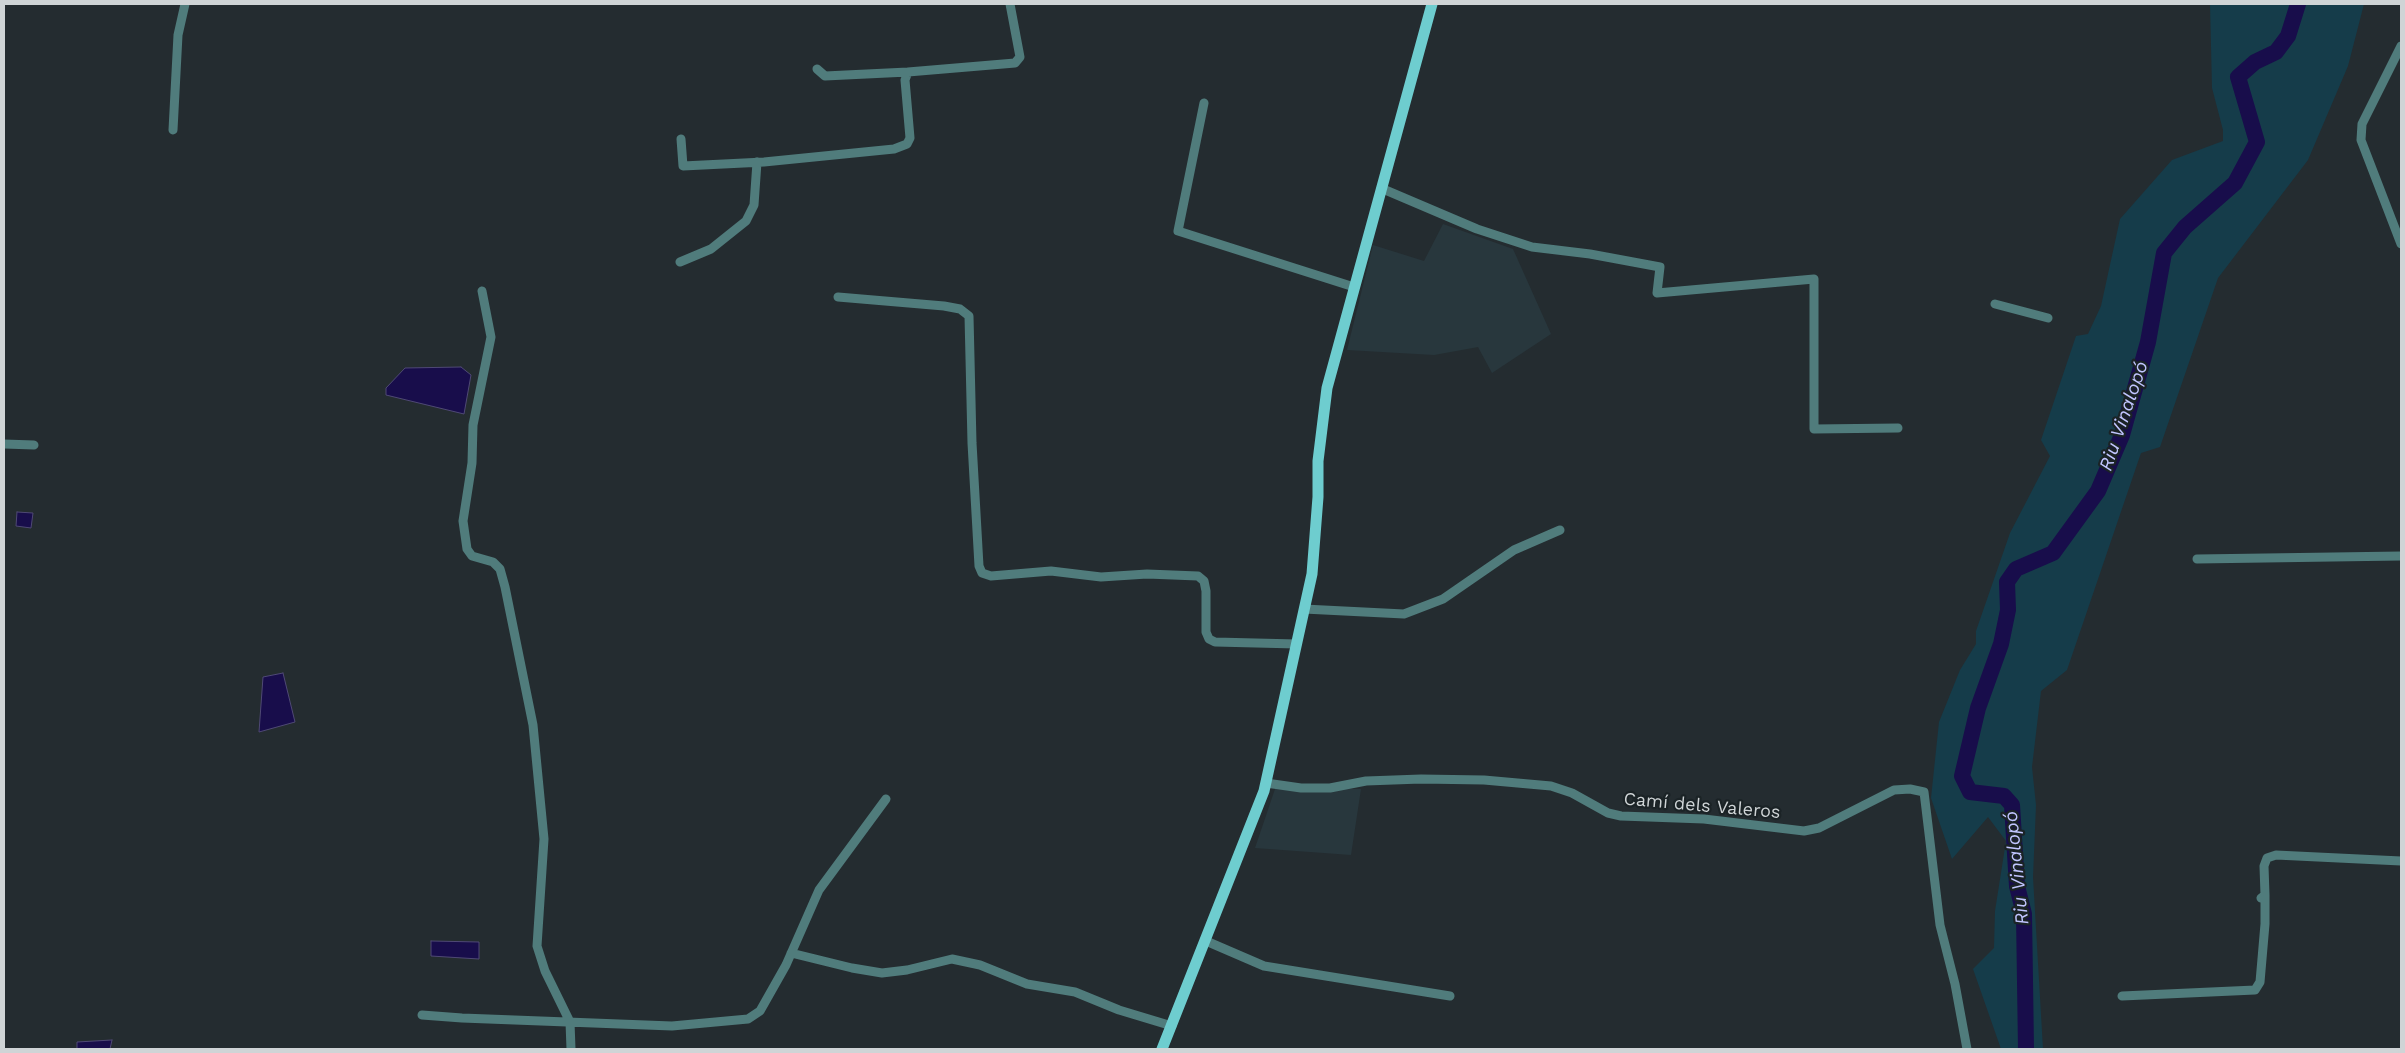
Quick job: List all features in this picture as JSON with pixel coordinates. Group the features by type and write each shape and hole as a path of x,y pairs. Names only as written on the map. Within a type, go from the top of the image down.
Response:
{"main road":[{"path":"1162,1049 1249,832 1266,783 1312,574 1316,539 1321,422 1327,388 1383,189 1432,4"}],"street":[{"path":"174,130 178,36 185,4"},
{"path":"817,69 824,76 908,72 1015,63 1020,57 1010,4"},
{"path":"2401,46 2362,124 2360,140 2401,244"},
{"path":"681,138 684,166 757,162 894,149 908,144 910,138 906,80 908,72"},
{"path":"1204,103 1178,231 1354,288"},
{"path":"680,262 711,249 746,221 754,205 757,162"},
{"path":"1383,189 1477,229 1532,247 1590,254 1660,267 1657,293 1814,279 1814,429 1898,428"},
{"path":"482,291 491,337 473,426 472,463 463,521 467,549 472,556 493,562 500,569 505,587 533,725 544,839 537,946 545,971 570,1022 571,1049"},
{"path":"838,297 944,306 960,309 969,316 972,452 979,566 982,573 991,576 1051,571 1101,576 1198,576 1204,581 1206,591 1206,632 1209,639 1215,642 1296,644"},
{"path":"1995,304 2048,318"},
{"path":"4,444 34,445"},
{"path":"1304,609 1404,614 1443,599 1514,550 1560,530"},
{"path":"2197,558 2401,556"},
{"name":"Camí dels Valeros","path":"1266,783 1300,788 1330,788 1366,781 1421,779 1484,780 1551,786 1572,793 1608,813 1621,816 1704,819 1804,831 1819,828 1894,790 1910,789 1924,792 1940,925 1955,984 1967,1049"},
{"path":"422,1015 672,1026 748,1019 760,1011 792,952 819,890 886,798"},
{"path":"2122,996 2255,990 2260,982 2264,866 2267,858 2276,855 2401,861"},
{"path":"1206,941 1264,966 1450,996"},
{"path":"792,952 852,968 882,973 907,970 952,959 980,965 1026,984 1075,992 1119,1010 1172,1026"}],"shaded area":[{"path":"2210,4 2364,4 2348,66 2308,160 2218,278 2160,447 2141,453 2067,670 2041,691 2032,767 2036,805 2033,877 2043,1049 2001,1049 1973,969 1994,948 1995,911 2006,841 1988,817 1952,859 1931,798 1939,722 1960,670 1976,644 1976,631 2010,533 2050,456 2041,440 2076,336 2088,334 2101,306 2120,219 2172,160 2223,141 2223,130 2212,88"},
{"path":"1443,224 1513,249 1551,334 1492,373 1478,347 1434,355 1347,350 1373,245 1424,261"},
{"path":"461,367 471,375 464,414 386,395 386,388 405,368"},
{"path":"17,512 33,513 31,528 16,526"},
{"path":"283,673 295,722 259,732 263,677"},
{"path":"1275,789 1361,789 1351,855 1255,848"},
{"path":"431,941 479,942 479,959 431,956"},
{"path":"112,1040 110,1049 77,1049 77,1042"}],"waterway":[{"name":"Riu Vinalopó","path":"2026,1049 2024,914 2017,886 2012,805 2004,796 1970,792 1962,776 1978,708 2001,644 2008,610 2007,582 2016,569 2053,553 2098,491 2122,435 2148,342 2164,253 2185,227 2235,183 2257,142 2238,77 2255,62 2276,52 2288,36 2298,4"}]}
